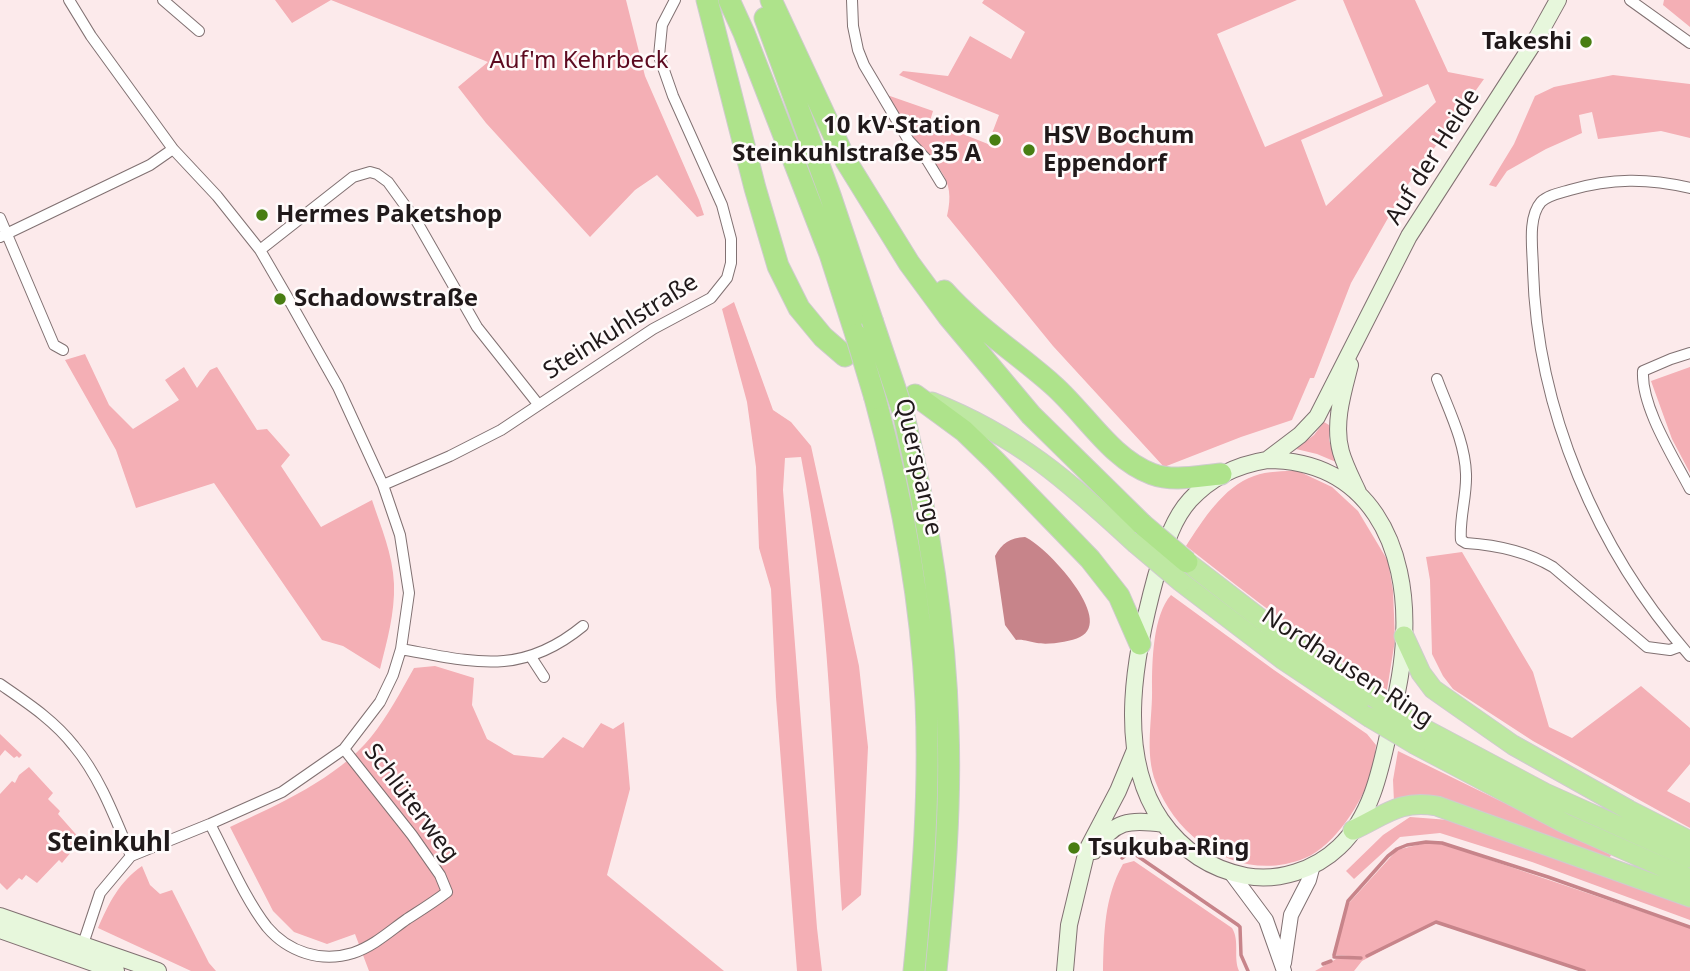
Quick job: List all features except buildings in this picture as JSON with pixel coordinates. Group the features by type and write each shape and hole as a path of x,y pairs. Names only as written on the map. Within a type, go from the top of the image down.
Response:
{"highway":[{"path":"707,0 755,188 778,266 799,308 823,337 845,356"},
{"name":"Querspange","path":"729,0 826,242 876,398 901,498 915,585 924,670 926,797 914,971"},
{"name":"Querspange","path":"758,0 830,195 872,320 909,404 930,538 945,664 948,792 936,971"},
{"path":"771,0 805,76 860,186 909,262 980,356 1138,533"},
{"path":"860,186 888,212 921,262 959,307 1056,387 1137,468 1163,478 1220,474"},
{"path":"909,404 971,418 1013,442 1138,533 1184,572"},
{"path":"909,404 964,431 988,453 1090,559 1119,596 1140,644"},
{"name":"Nordhausen-Ring","path":"1184,572 1373,697 1418,735 1566,824 1690,879"},
{"name":"Nordhausen-Ring","path":"1184,572 1282,659 1369,717 1418,735 1690,858"},
{"path":"1404,636 1421,673 1433,689 1460,709 1513,745 1690,841"},
{"path":"1353,830 1399,807 1422,803 1437,806 1690,897"}],"main road":[{"name":"Auf der Heide","path":"1267,460 1300,435 1317,417 1409,236 1538,36 1558,0"},
{"name":"Auf der Heide","path":"1354,342 1338,437 1359,494"},
{"path":"1267,460 1305,463 1324,469 1359,494 1383,526 1392,544 1403,592 1404,636 1397,694 1377,783 1353,830 1339,847 1313,865 1269,878 1231,873 1204,862 1189,852 1164,824 1154,811 1146,792 1135,750 1133,718 1140,644 1153,588 1174,523 1188,502 1220,474 1241,465 1267,460"},
{"path":"1065,971 1069,925 1087,850 1135,750"},
{"path":"1083,868 1101,840 1121,823 1142,821 1164,824"},
{"path":"0,916 79,958 158,971"},
{"path":"0,930 116,971"}],"street":[{"path":"69,0 91,36 173,149 217,196 260,250 338,387 383,485 400,535 407,579 407,613 393,675 380,702 344,749 282,792 131,856 100,892 79,958"},
{"path":"163,0 199,31"},
{"name":"Steinkuhlstraße","path":"383,485 482,440 653,329 710,298 730,273 731,239 722,205 673,96 659,56 662,25 675,0"},
{"path":"852,0 853,26 864,65 909,141 941,183"},
{"path":"1630,0 1690,43"},
{"path":"4,235 150,165 173,149"},
{"path":"260,250 353,177 370,172 377,173 388,182 417,222 478,327 538,404"},
{"path":"1690,188 1642,180 1588,185 1543,200 1535,215 1533,230 1539,342 1550,394 1580,480 1635,583 1690,656"},
{"path":"0,219 4,235 54,345 62,350"},
{"path":"1690,354 1643,371 1643,380 1655,418 1690,489"},
{"path":"1437,379 1464,458 1466,475 1461,541 1505,548 1541,560 1553,567 1647,647 1670,650 1681,646"},
{"path":"401,649 485,662 511,662 531,657 558,644 583,626"},
{"path":"531,657 544,677"},
{"path":"0,684 51,722 74,745 91,771 131,856"},
{"name":"Schlüterweg","path":"210,824 253,904 267,926 285,945 305,954 323,957 353,953 379,940 447,891 440,875 412,835 344,749"},
{"path":"1283,969 1291,915 1309,880 1313,865"},
{"path":"1231,873 1266,920 1283,969"}],"green space":[{"path":"275,0 331,0 292,23"},
{"name":"Auf'm Kehrbeck","path":"331,0 626,0 645,76 704,215 697,217 657,175 635,190 590,237 486,123 458,87 488,62"},
{"path":"984,0 1297,0 1217,34 1265,147 1383,96 1343,0 1415,0 1448,72 1484,79 1404,190 1351,283 1314,378 1310,378 1292,420 1164,467 1053,346 947,216 949,191 946,181 910,133 887,95 933,111 930,121 988,144 999,115 899,75 903,71 948,76 970,36 1011,59 1025,32 982,3","holes":["1428,84 1436,102 1326,206 1301,140"]},
{"path":"1664,0 1690,0 1690,27 1663,5"},
{"path":"1613,75 1690,84 1690,138 1661,131 1598,139 1592,112 1579,115 1582,133 1507,171 1496,187 1489,185 1514,144 1535,96 1554,87"},
{"path":"734,302 773,410 791,422 811,446 859,666 868,747 861,895 842,911 829,683 811,513 801,457 785,458 783,490 822,971 797,971 776,697 771,589 759,548 756,467 747,402 722,309"},
{"path":"85,354 109,405 133,429 179,400 165,380 184,367 197,388 210,370 217,367 257,430 267,429 290,455 281,466 321,527 372,500 389,552 394,584 392,616 380,669 343,646 322,640 214,483 136,508 116,450 65,360"},
{"path":"1690,367 1690,473 1672,439 1651,381"},
{"path":"1324,422 1329,425 1329,440 1336,462 1296,449 1314,435"},
{"path":"1298,471 1332,487 1358,511 1388,561 1393,591 1395,640 1387,690 1309,639 1186,546 1215,505 1243,481 1265,473"},
{"path":"1462,552 1533,672 1549,727 1572,738 1641,686 1690,728 1690,764 1667,791 1690,803 1690,828 1533,741 1453,689 1432,654 1430,580 1426,557"},
{"path":"1171,595 1367,734 1376,745 1372,771 1355,809 1327,844 1305,858 1282,865 1259,866 1236,861 1196,840 1166,804 1152,771 1150,735 1155,639 1160,614"},
{"path":"435,666 474,678 472,705 487,739 514,755 543,758 563,737 583,748 601,723 613,729 624,722 630,789 607,875 724,971 369,971 355,934 327,944 294,932 273,911 230,827 306,789 342,765 377,729 414,668"},
{"path":"0,734 22,755 19,758 14,758 5,750 0,756"},
{"path":"1398,751 1611,855 1608,861 1394,802 1393,780"},
{"path":"29,767 53,793 48,799 81,840 62,863 59,860 37,883 26,875 7,890 0,883 0,794 12,781 15,783 19,775"},
{"path":"1410,817 1449,820 1690,907 1690,920 1532,862 1440,833 1400,837 1354,879 1346,871 1383,835"},
{"path":"1429,842 1443,844 1690,928 1690,971 1582,971 1435,922 1362,961 1354,971 1315,971 1336,959 1362,957 1335,955 1348,904 1397,850"},
{"path":"1134,861 1232,928 1236,938 1239,971 1103,971 1105,929 1112,890 1123,864"},
{"path":"142,866 150,885 160,894 172,890 209,963 216,971 191,971 98,928 116,894 127,879"}],"shaded area":[{"path":"1025,537 1061,568 1084,600 1089,615 1089,628 1080,637 1047,644 1016,640 1005,625 995,556 1007,542"}],"waterway":[{"path":"1334,955 1348,901 1397,849 1426,842 1442,843 1548,877 1690,927"},
{"path":"1122,858 1136,855 1238,925 1241,955 1248,971"},
{"path":"1367,956 1436,922 1584,971"},
{"path":"1334,957 1361,958"},
{"path":"1323,964 1331,961"}],"place":[{"name":"Takeshi","path":"1586,42"},
{"name":"10 kV-Station Steinkuhlstraße 35 A","path":"995,140"},
{"name":"HSV Bochum Eppendorf","path":"1029,150"},
{"name":"Hermes Paketshop","path":"262,215"},
{"name":"Schadowstraße","path":"280,299"},
{"name":"Tsukuba-Ring","path":"1074,848"}],"district":[{"name":"Steinkuhl","path":"109,844"}]}
